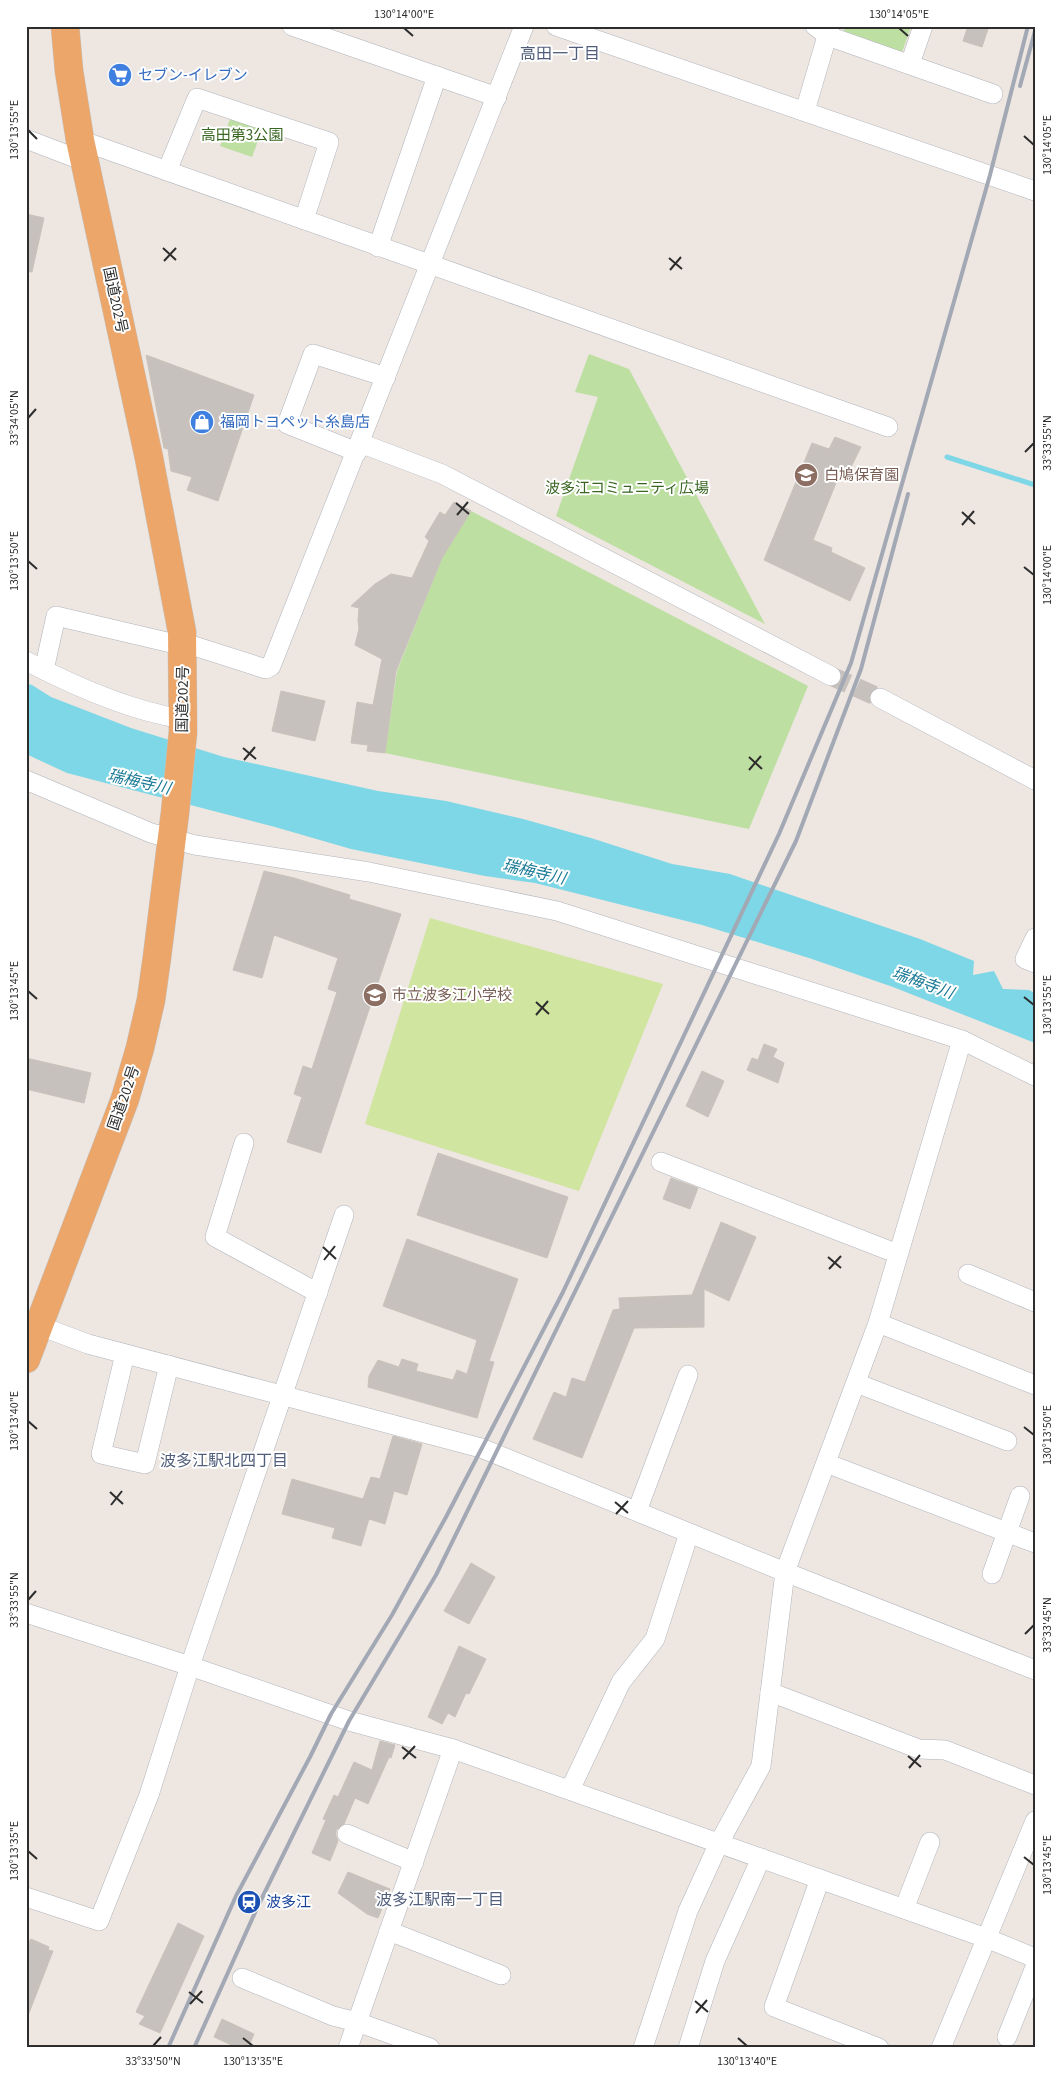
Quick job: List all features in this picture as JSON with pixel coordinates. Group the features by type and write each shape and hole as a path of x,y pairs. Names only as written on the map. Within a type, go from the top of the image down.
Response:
{"highway":[{"name":"国道202号","path":"31,1342 125,1099 140,1048 151,1000 173,825 183,725 184,646 148,458 83,151 69,70 65,26"}],"street":[{"path":"292,26 496,97"},
{"path":"44,670 56,616 184,646 194,646 266,669 271,666 431,266 524,26"},
{"path":"556,26 1035,191"},
{"path":"910,64 923,26"},
{"path":"805,111 824,29 910,64 993,94"},
{"path":"378,246 437,76"},
{"path":"167,171 197,98 329,142 304,220"},
{"path":"26,139 167,171 431,266 888,426"},
{"path":"386,377 313,354 287,424 442,474 831,676"},
{"path":"26,661 87,690 164,716 183,725"},
{"path":"880,698 1035,780"},
{"path":"29,787 151,833 173,825 195,845 369,872 557,911 962,1040 1035,1076"},
{"path":"1035,938 1025,960 1035,963"},
{"path":"642,2048 688,1911 719,1843 761,1766 785,1572 878,1323 962,1040"},
{"path":"244,1143 215,1236 318,1293"},
{"path":"661,1162 898,1254"},
{"path":"26,1897 99,1921 149,1795 190,1666 344,1215"},
{"path":"968,1274 1035,1302"},
{"path":"878,1323 1035,1385"},
{"path":"31,1342 88,1344 473,1445 785,1572 1035,1670"},
{"path":"125,1354 102,1454 145,1464 169,1365"},
{"path":"638,1512 688,1375"},
{"path":"856,1382 1007,1441"},
{"path":"826,1463 1035,1543"},
{"path":"992,1574 1020,1496"},
{"path":"570,1790 621,1682 655,1638 689,1532"},
{"path":"26,1613 190,1666 349,1721 453,1749 986,1938 1035,1958"},
{"path":"770,1692 919,1749 945,1750 1035,1785"},
{"path":"348,2048 453,1749"},
{"path":"941,2048 1035,1821"},
{"path":"347,1834 414,1862"},
{"path":"904,1909 930,1842"},
{"path":"688,2048 715,1961 761,1858"},
{"path":"820,1879 774,2007 879,2048"},
{"path":"389,1931 501,1975"},
{"path":"1007,2037 1035,1967"},
{"path":"242,1978 333,2016 357,2022 430,2048"}],"green space":[{"path":"845,26 911,27 902,52 844,31"},
{"name":"高田第3公園","path":"232,114 264,125 252,157 220,146"},
{"name":"波多江コミュニティ広場","path":"589,354 629,369 765,624 556,516 598,397 575,392"},
{"path":"471,511 808,686 749,829 385,753 397,671 442,558"},
{"path":"430,918 663,984 579,1191 365,1124"}],"water":[{"name":"瑞梅寺川","path":"26,683 51,697 131,728 224,757 378,791 446,801 523,819 672,864 730,874 920,939 974,961 973,975 994,971 1003,989 1029,990 1035,993 1035,1043 893,987 809,958 702,925 535,883 485,876 351,849 275,827 67,773 26,754"}],"building":[{"path":"968,26 989,26 982,47 963,41"},
{"path":"26,214 44,218 32,272 26,271"},
{"name":"福岡トヨペット糸島店","path":"146,355 254,395 218,501 187,490 192,477 171,471 168,449 164,448"},
{"path":"835,437 861,447 847,475 840,473 813,540 832,548 831,552 865,568 850,601 764,560 812,443 829,449"},
{"path":"454,502 471,511 442,558 396,671 385,753 367,751 368,745 351,743 357,702 373,705 382,659 355,645 359,629 359,608 351,606 375,584 391,574 412,578 429,541 425,537 440,512 445,515"},
{"path":"281,691 325,701 315,741 272,731"},
{"path":"264,871 350,895 349,899 401,914 321,1153 287,1142 302,1097 294,1094 303,1066 312,1069 337,992 328,989 338,958 274,935 262,978 233,970"},
{"path":"764,1044 777,1049 773,1057 784,1063 778,1083 747,1070 752,1058 758,1060"},
{"path":"26,1058 91,1073 84,1103 26,1089"},
{"path":"702,1071 724,1081 708,1117 686,1106"},
{"path":"438,1153 568,1197 547,1258 417,1215"},
{"path":"671,1178 698,1188 690,1209 663,1199"},
{"path":"721,1222 756,1237 729,1301 704,1289 704,1327 634,1328 582,1458 533,1439 554,1392 566,1397 572,1378 585,1382 613,1310 620,1309 619,1298 692,1295"},
{"path":"407,1239 518,1279 489,1361 494,1362 477,1418 368,1387 369,1376 378,1360 399,1367 402,1359 418,1364 416,1371 453,1380 457,1370 467,1374 477,1340 383,1306"},
{"path":"393,1436 422,1444 407,1495 394,1491 385,1524 369,1519 361,1546 332,1538 335,1528 282,1514 292,1479 363,1499 371,1477 380,1479"},
{"path":"471,1563 495,1577 469,1624 444,1611"},
{"path":"459,1646 486,1659 469,1694 466,1693 455,1717 448,1713 442,1724 428,1717"},
{"path":"380,1741 395,1745 391,1758 389,1757 368,1804 355,1798 344,1824 336,1830 338,1841 330,1861 312,1853 326,1820 323,1819 334,1795 338,1797 354,1762 372,1770"},
{"path":"348,1872 390,1889 378,1918 367,1914 338,1893"},
{"path":"178,1923 204,1936 160,2033 139,2024 145,2016 136,2012"},
{"path":"31,1939 49,1947 48,1950 53,1951 27,2018 26,1942 29,1942"},
{"path":"222,2019 254,2034 248,2048 238,2048 214,2037"}],"waterway":[{"path":"947,457 1035,485"}],"tunnel":[{"path":"831,676 880,698"}],"railway":[{"path":"168,2048 236,1896 331,1714 392,1615 446,1517 563,1292 779,834 851,663 990,175 1028,26"},
{"path":"1020,86 1035,31"},
{"path":"194,2048 258,1906 349,1721 436,1575 796,841 861,669 908,494"}],"place":[{"name":"セブン-イレブン","path":"120,75"},
{"name":"福岡トヨペット糸島店","path":"202,422"},
{"name":"白鳩保育園","path":"806,475"},
{"name":"市立波多江小学校","path":"375,995"},
{"name":"波多江","path":"249,1902"}],"district":[{"name":"高田一丁目","path":"560,54"},
{"name":"波多江駅北四丁目","path":"224,1461"},
{"name":"波多江駅南一丁目","path":"440,1900"}]}
